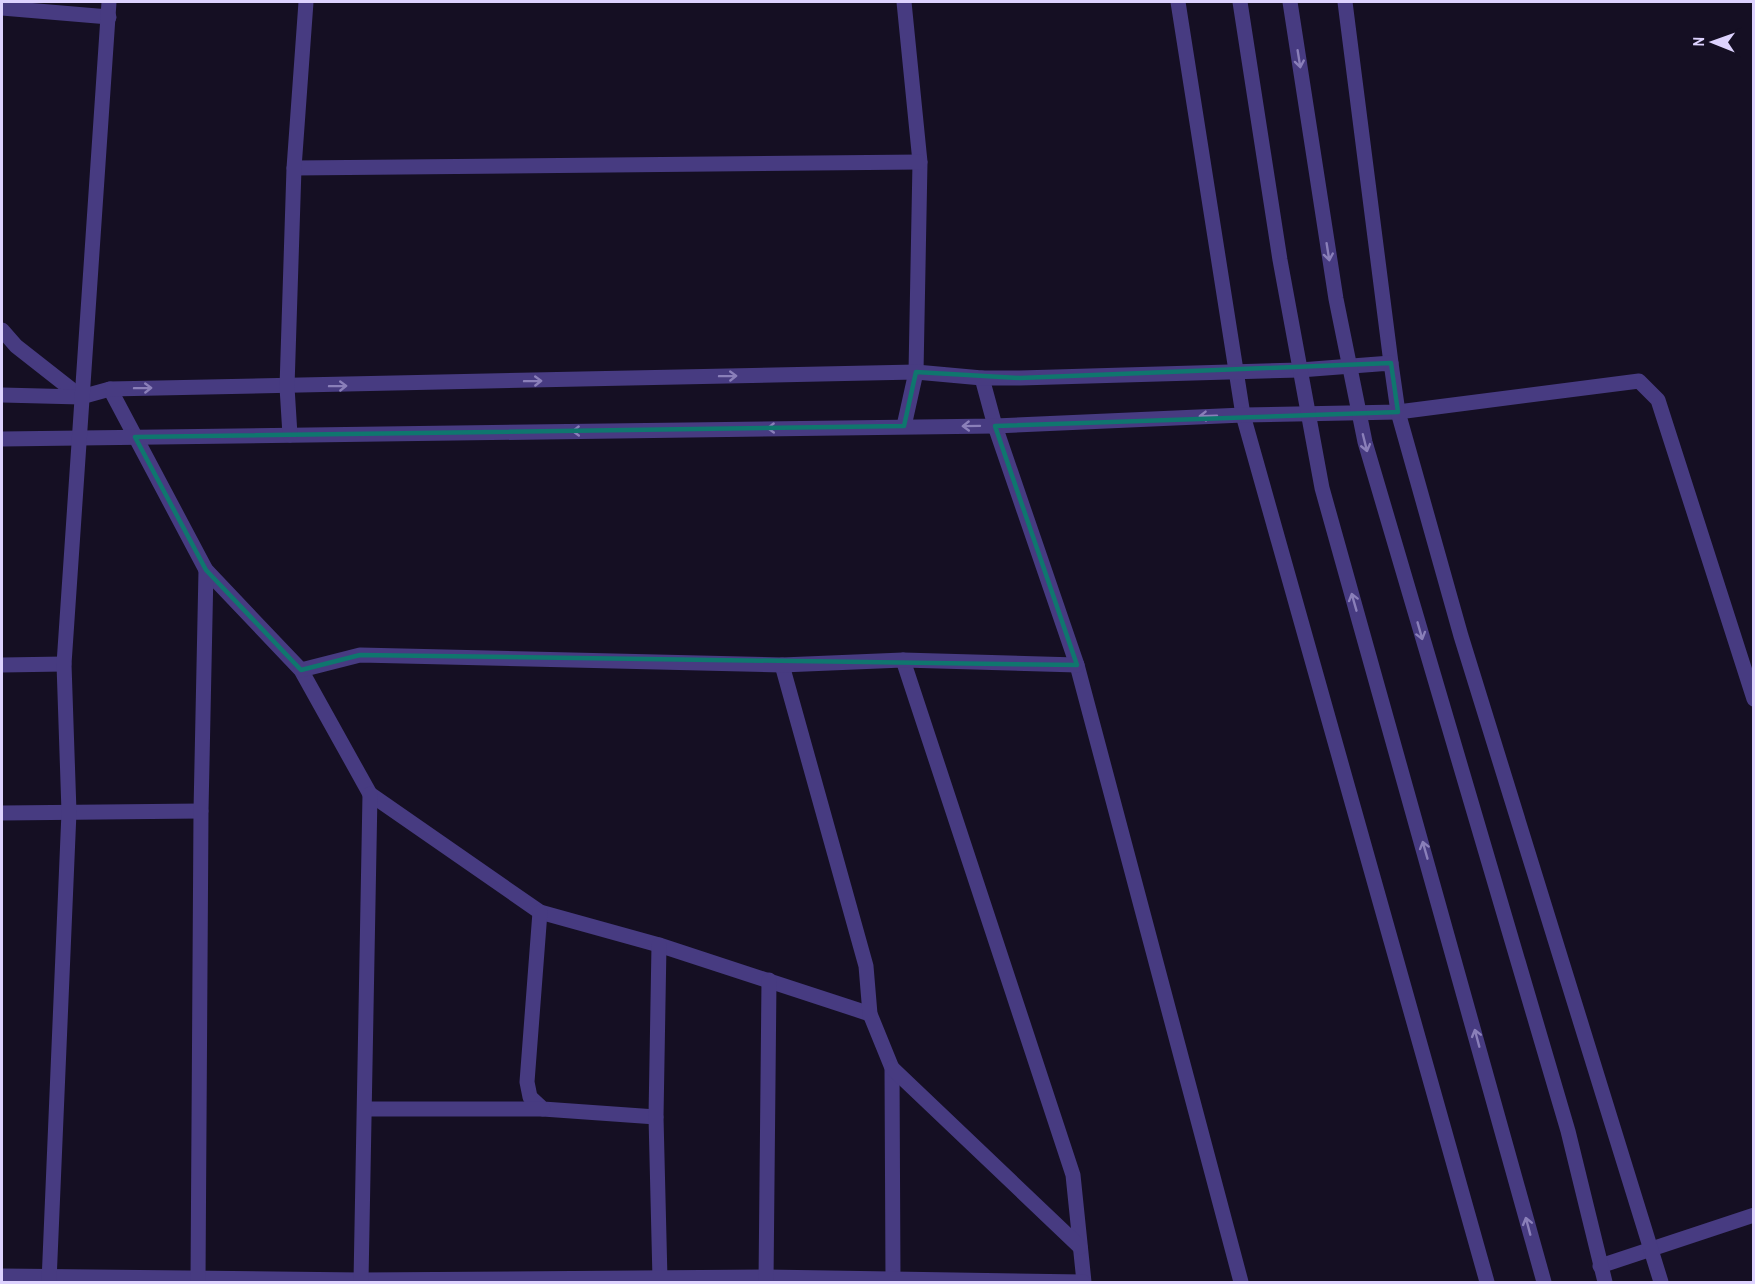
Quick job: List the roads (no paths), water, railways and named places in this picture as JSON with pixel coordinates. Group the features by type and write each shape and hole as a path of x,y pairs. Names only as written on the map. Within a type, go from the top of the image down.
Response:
{"street":[{"path":"290,435 287,387 294,168 306,2"},
{"path":"904,2 920,162 916,372 904,426"},
{"path":"1178,2 1243,415 1487,1282"},
{"path":"1240,2 1280,260 1322,488 1544,1282"},
{"path":"1290,2 1336,299 1368,454 1568,1131 1605,1282"},
{"path":"1344,2 1398,412 1464,647 1661,1282"},
{"path":"2,8 109,9 64,664 69,812 49,1279"},
{"path":"294,168 920,162"},
{"path":"2,330 16,346 81,397"},
{"path":"2,395 81,397 110,389 916,372 982,378 1300,370 1391,363"},
{"path":"982,378 995,426 1077,665 1241,1282"},
{"path":"2,439 995,426 1243,415 1398,412 1639,381 1658,400 1754,699"},
{"path":"110,389 206,570 301,670 370,794 540,912 659,945 870,1014"},
{"path":"198,1280 201,811 206,570"},
{"path":"301,670 360,655 782,664 903,660 1077,665"},
{"path":"2,1276 49,1279 361,1281 660,1279 1083,1282 1073,1175 903,660"},
{"path":"2,665 64,664"},
{"path":"782,664 866,966 870,1014 892,1068 893,1282"},
{"path":"361,1281 370,794"},
{"path":"2,813 201,811"},
{"path":"540,912 527,1082 530,1097 543,1109"},
{"path":"659,945 656,1117 660,1279"},
{"path":"766,1280 769,980"},
{"path":"892,1068 1080,1247"},
{"path":"365,1109 543,1109 656,1117"},
{"path":"1600,1266 1754,1215"}]}
